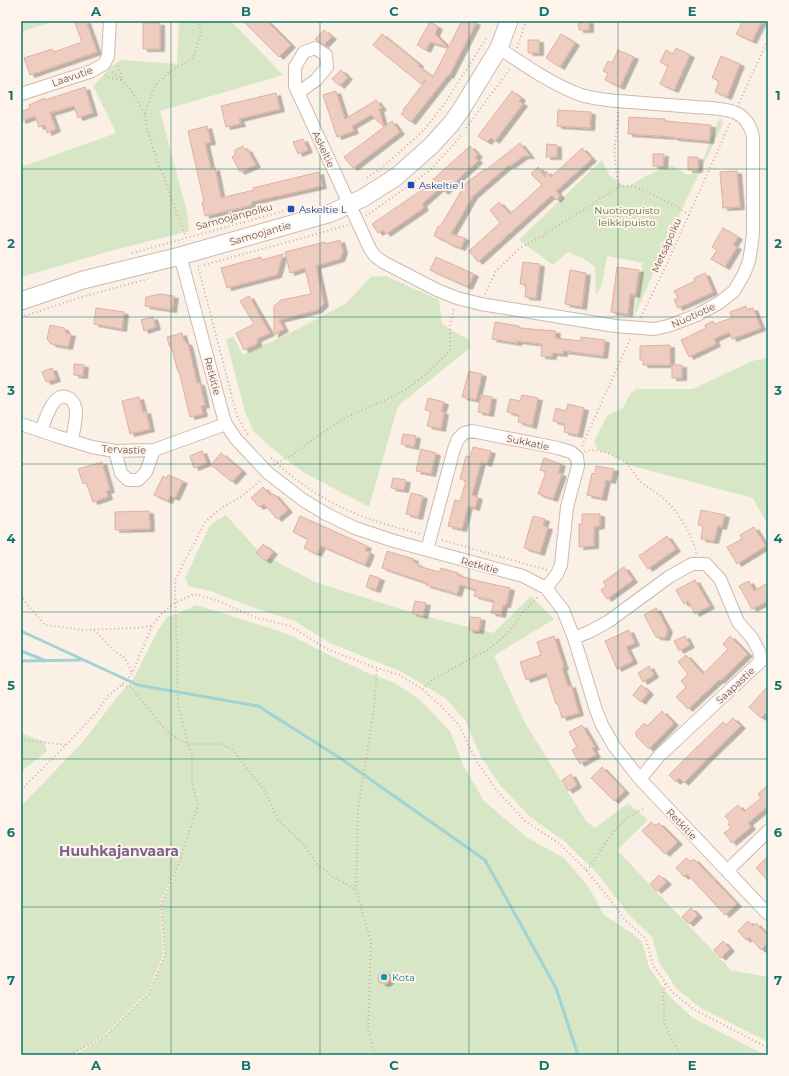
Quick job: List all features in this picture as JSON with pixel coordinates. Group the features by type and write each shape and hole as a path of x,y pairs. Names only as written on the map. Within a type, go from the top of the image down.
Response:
{"street":[{"name":"Laavutie","path":"21,94 108,65 110,21"},
{"name":"Samoojantie","path":"21,301 83,280 180,256 331,213 363,198 396,177 431,146 451,124 499,48 509,21"},
{"name":"Nuotiotie","path":"350,205 370,249 375,256 383,262 436,290 457,298 481,304 615,326 654,329 668,326 697,315 719,303 734,291 744,274 749,261 753,234 753,137 751,127 746,120 734,113 712,108 618,101 598,99 581,95 562,87 499,48"},
{"name":"Askeltie","path":"298,93 350,205"},
{"name":"Retkitie","path":"180,256 226,424 236,439 268,473 303,500 326,514 355,528 394,541 523,576 546,588 563,610 574,638 596,710 602,725 614,746 640,779 768,914"},
{"path":"41,431 52,404 60,397 67,396 73,401 76,412 72,441"},
{"name":"Tervastie","path":"21,424 92,447 115,450 154,450 226,424"},
{"name":"Sukkatie","path":"427,550 454,449 458,439 464,433 472,431 558,448 571,452 578,457"},
{"path":"115,450 121,473 128,480 138,480 146,472 154,450"},
{"path":"546,588 557,574 561,564 567,507 578,466 578,457"},
{"path":"574,638 609,621 669,577 692,564 699,564"},
{"name":"Saapastie","path":"640,779 659,756 761,661 759,650 752,638 738,622 720,579 706,564 699,564"},
{"path":"727,871 768,831"}],"path":[{"path":"145,114 156,86 169,72 193,58 201,34 199,21"},
{"path":"251,439 237,416 198,266 358,222 429,171 456,142 510,69 526,21"},
{"path":"367,178 384,166 424,130 445,103 490,32"},
{"name":"Metsäpolku","path":"578,457 768,40"},
{"path":"108,65 109,70 122,80 131,90 145,114 147,128 158,164 186,237"},
{"path":"108,65 121,74 122,80"},
{"path":"108,65 107,77 122,80"},
{"path":"618,101 615,158 619,186"},
{"path":"481,304 496,271 520,248 544,236 619,186 633,186 674,205 689,215"},
{"name":"Samoojanpolku","path":"130,253 284,211"},
{"path":"70,1055 105,1036 149,993 165,955 161,903 178,863 198,805 192,783 192,754 178,705 175,582 183,564 206,521 223,507 242,496 268,473 276,463 291,456 317,436 345,418 364,408 390,398 408,388 424,376 444,357 450,349 450,326 454,305"},
{"path":"578,457 589,449 610,454 626,462 642,483 660,496 675,511 687,530 696,550 699,564"},
{"path":"271,458 321,496 344,509 369,519 557,574"},
{"path":"422,689 435,678 489,649 506,634 525,610 546,588"},
{"path":"21,790 66,745 95,714 108,696 132,673 152,626 162,613 175,603 194,594 213,599 257,618 290,626 326,648 377,668 400,675 422,689 442,706 459,725 477,762 497,791 525,822 560,844 586,870 625,920 646,939 654,965 672,992 695,1010 768,1048"},
{"path":"21,595 45,625 84,630 152,626"},
{"path":"94,630 113,650 125,658 132,673"},
{"path":"374,1054 368,1030 371,943 356,889 358,810 374,709 377,668"},
{"path":"121,685 131,687 167,732 188,744 220,744 232,749 265,791 278,820 303,844 317,864 334,877 356,889"},
{"path":"21,739 66,745"},
{"path":"586,870 590,867 613,832 628,817 645,808"},
{"path":"665,982 663,997 664,1020 669,1034 681,1055"}],"green space":[{"path":"25,21 55,21 21,32 21,23"},
{"path":"179,21 231,21 283,75 160,111 187,212 189,231 110,251 21,277 21,167 116,133 93,86 112,66 121,60 177,64"},
{"name":"Nuotiopuisto leikkipuisto","path":"720,117 723,124 679,215 681,221 663,263 658,262 634,317 643,263 607,256 602,284 596,296 595,267 586,260 568,252 553,265 519,240 602,160 609,175 624,186 629,186 648,175 672,165 687,175 698,173"},
{"path":"386,276 439,300 442,324 468,339 471,347 398,406 369,507 303,472 254,432 245,412 226,339 234,337 243,355 288,334 345,304 371,277"},
{"path":"768,357 768,526 753,498 632,466 610,454 598,450 594,441 607,416 623,408 631,393 637,389 693,389 752,361"},
{"path":"226,515 260,553 315,582 420,615 493,633 531,596 554,619 494,656 525,723 586,821 595,828 628,803 648,820 617,850 731,970 768,977 768,1042 699,1007 676,988 659,962 652,937 629,915 597,873 564,841 529,816 500,785 481,757 465,720 445,698 402,672 330,643 293,620 257,609 213,592 189,586 185,578 210,525"},
{"path":"196,605 294,637 368,673 395,683 420,700 450,731 463,765 484,801 526,837 564,858 588,886 604,915 633,934 642,942 649,967 668,995 693,1018 765,1055 75,1055 105,1036 149,993 165,955 161,903 172,882 175,871 160,902 163,955 148,992 104,1035 72,1055 21,1055 21,806 82,743 117,697 134,678 158,630 167,617"},
{"path":"21,733 44,742 47,751 21,772"}],"building":[{"path":"86,21 97,52 30,75 24,58 52,49 54,52 82,42 75,23"},
{"path":"243,21 267,21 291,45 279,57"},
{"path":"462,21 472,21 476,23 449,76 448,75 411,122 401,114 404,112 403,110 426,80 421,84 373,45 382,34 419,64 418,66 433,77"},
{"path":"578,21 589,21 589,30 579,30"},
{"path":"743,21 762,21 752,41 736,34"},
{"path":"430,22 438,27 435,34 448,47 430,42 426,50 417,45"},
{"path":"143,23 160,23 160,49 143,49"},
{"path":"324,30 332,37 324,45 315,39"},
{"path":"561,34 575,43 560,67 546,58"},
{"path":"528,40 539,40 539,53 528,53"},
{"path":"676,48 690,55 674,90 660,84 668,66 660,62 666,50 673,54"},
{"path":"618,50 634,57 620,87 605,80 608,73 603,71 608,61 612,63"},
{"path":"721,56 740,64 727,97 715,92 719,81 712,78"},
{"path":"341,70 348,77 340,86 332,79"},
{"path":"85,87 93,113 78,118 74,106 50,113 56,129 47,133 45,125 39,127 35,116 21,121 21,112 30,108 29,105 45,98 45,100"},
{"path":"336,91 345,119 376,100 382,108 379,109 384,127 371,115 352,126 354,131 337,137 323,95"},
{"path":"512,91 521,98 519,101 523,104 495,141 491,138 487,142 478,136"},
{"path":"276,93 280,109 239,119 241,124 226,127 221,106"},
{"path":"558,110 591,112 590,128 557,126"},
{"path":"629,117 665,119 665,121 711,125 709,141 628,134"},
{"path":"392,121 400,132 353,168 344,157"},
{"path":"207,126 211,142 205,143 211,169 215,168 221,198 254,190 253,188 319,172 322,186 251,202 252,205 205,216 202,202 204,202 188,131"},
{"path":"303,139 308,150 298,154 293,142"},
{"path":"520,143 530,156 524,156 510,166 509,165 473,196 451,234 465,238 461,248 449,244 434,236 438,226 440,227 466,183 485,169 486,170"},
{"path":"547,144 557,145 557,157 546,157"},
{"path":"243,146 245,150 247,149 256,165 240,172 232,157 235,155 235,150"},
{"path":"470,146 478,155 475,157 478,161 444,192 440,188 422,204 424,208 386,234 383,230 378,233 372,224 429,185 428,184"},
{"path":"582,148 592,159 556,191 560,196 556,200 552,195 478,262 469,251 500,223 490,210 499,202 510,214 542,185 531,174 538,167 545,177 546,171 551,177"},
{"path":"653,154 664,154 663,166 653,166"},
{"path":"688,157 698,157 698,170 688,170"},
{"path":"737,171 740,207 723,208 720,172"},
{"path":"723,228 738,237 733,245 737,247 725,267 711,259 717,250 712,247"},
{"path":"340,240 343,251 340,259 316,266 324,304 318,310 279,320 284,329 274,335 274,306 281,300 311,294 305,268 290,273 285,252 325,242 325,244"},
{"path":"283,254 277,275 227,288 221,268 261,257 262,260"},
{"path":"436,257 474,274 468,287 430,270"},
{"path":"523,262 540,264 536,298 525,297 526,285 520,284"},
{"path":"617,267 639,270 635,295 630,294 628,314 611,312"},
{"path":"570,270 586,273 582,307 565,304"},
{"path":"705,273 713,292 678,308 674,300 678,298 674,291 695,281 694,278"},
{"path":"160,294 174,296 172,310 145,306 146,297"},
{"path":"249,296 270,333 257,339 257,344 244,350 236,333 254,324 240,301"},
{"path":"746,306 747,310 753,308 761,328 732,339 729,332 714,339 716,344 689,357 681,340 706,328 705,325 713,321 714,324 732,318 730,312"},
{"path":"96,308 124,312 122,329 94,324"},
{"path":"153,317 156,327 144,331 141,320"},
{"path":"495,322 519,326 519,328 556,331 555,338 581,341 581,337 605,340 603,356 563,351 563,354 552,353 552,357 541,356 542,344 517,341 517,343 492,339"},
{"path":"50,325 64,328 66,333 71,334 68,347 51,344 47,339"},
{"path":"182,333 184,341 188,344 197,383 200,383 205,405 201,406 203,414 190,417 179,371 178,372 167,337"},
{"path":"670,345 670,365 643,365 643,360 640,360 640,346"},
{"path":"74,364 84,365 83,376 74,375"},
{"path":"672,365 682,365 682,378 672,378"},
{"path":"52,368 56,379 46,382 42,372"},
{"path":"469,371 482,374 476,400 462,397"},
{"path":"481,395 492,397 489,414 478,412"},
{"path":"522,395 538,398 532,426 518,422 519,415 507,412 510,399 520,401"},
{"path":"139,397 143,412 146,411 150,429 130,434 122,401"},
{"path":"428,398 444,402 441,412 444,412 441,429 427,426 431,411 425,410"},
{"path":"568,404 584,408 578,435 564,432 565,424 553,421 556,408 566,411"},
{"path":"403,434 416,436 414,447 401,444"},
{"path":"473,447 491,451 487,464 481,462 472,495 478,497 475,508 468,506 462,529 448,526 455,500 460,501 466,481 460,479 466,456 470,457"},
{"path":"421,449 436,453 431,474 416,471"},
{"path":"202,451 207,463 194,468 190,456"},
{"path":"221,453 242,471 232,482 211,465"},
{"path":"544,458 561,464 558,473 562,474 553,499 538,494 546,472 540,470"},
{"path":"102,462 110,490 106,491 108,497 93,502 86,482 83,484 78,469"},
{"path":"596,466 614,469 611,481 606,480 602,498 587,495 592,473 595,474"},
{"path":"168,475 183,481 175,498 170,496 168,501 154,495 163,476 167,478"},
{"path":"393,478 406,480 404,490 391,488"},
{"path":"263,487 270,495 274,494 288,510 277,519 264,504 259,507 251,498"},
{"path":"411,493 423,496 418,517 406,514"},
{"path":"701,510 725,515 722,527 718,526 714,541 701,539 703,526 698,525"},
{"path":"149,511 150,529 115,530 115,512"},
{"path":"582,514 600,514 600,526 594,527 594,546 579,547 579,524 582,524"},
{"path":"300,516 367,546 365,550 370,553 365,565 321,546 317,554 304,548 308,539 293,532"},
{"path":"533,516 545,519 543,526 548,527 540,553 524,548"},
{"path":"754,527 766,546 737,564 727,547 742,539 740,535"},
{"path":"667,536 676,549 648,569 639,556"},
{"path":"263,544 273,552 266,561 256,553"},
{"path":"387,551 414,559 413,562 418,564 418,566 439,572 441,568 458,573 457,575 510,588 506,605 503,605 501,615 491,613 494,601 474,596 476,590 460,585 457,594 426,585 427,583 382,568"},
{"path":"624,567 633,580 607,599 601,590 606,586 603,582"},
{"path":"370,575 380,578 376,590 366,587"},
{"path":"695,580 710,606 695,614 688,601 684,604 676,590"},
{"path":"749,581 754,591 768,583 768,601 752,609 739,586"},
{"path":"415,601 426,603 423,616 412,613"},
{"path":"656,608 668,630 665,638 656,637 644,615"},
{"path":"470,617 481,618 479,631 469,630"},
{"path":"629,630 635,643 626,647 633,661 617,669 605,641"},
{"path":"554,636 564,667 562,668 568,686 571,685 579,713 562,718 546,673 526,680 520,662 541,655 537,642"},
{"path":"685,636 690,645 679,651 674,641"},
{"path":"730,636 748,654 688,709 676,697 686,687 681,681 688,674 678,662 686,655 703,674 728,649 723,644"},
{"path":"649,666 654,675 643,682 638,673"},
{"path":"641,685 649,692 641,702 633,695"},
{"path":"768,686 768,711 761,718 749,707"},
{"path":"662,711 674,723 649,749 636,736 637,735 635,733 644,723 647,726"},
{"path":"733,718 741,726 684,783 679,778 676,782 669,775 723,722 726,725"},
{"path":"582,725 595,747 592,748 596,755 580,764 572,750 577,747 569,732"},
{"path":"602,767 625,791 614,801 591,778"},
{"path":"571,774 577,785 568,791 562,780"},
{"path":"768,785 768,806 748,823 751,827 732,843 724,833 731,828 728,824 730,822 725,816 738,805 744,812 761,798 758,794"},
{"path":"651,822 655,826 659,823 678,842 665,854 642,831"},
{"path":"768,856 768,881 756,868"},
{"path":"686,858 691,862 694,859 737,904 725,915 687,874 684,877 676,868"},
{"path":"659,875 667,882 657,891 650,884"},
{"path":"691,908 698,915 689,924 682,917"},
{"path":"748,921 753,926 756,923 768,936 768,943 761,950 749,937 746,940 738,931"},
{"path":"723,941 730,949 721,958 714,950"},
{"name":"Kota","path":"382,972 386,972 390,978 386,984 382,984 378,980 378,976"}],"waterway":[{"path":"21,631 138,685 258,706 340,758 485,860 556,988 578,1055"},
{"path":"21,651 44,660"},
{"path":"21,661 80,660"}],"place":[{"name":"Askeltie I","path":"411,185"},
{"name":"Askeltie L","path":"291,209"},
{"name":"Kota","path":"384,977"}],"district":[{"name":"Huuhkajanvaara","path":"119,851"}]}
